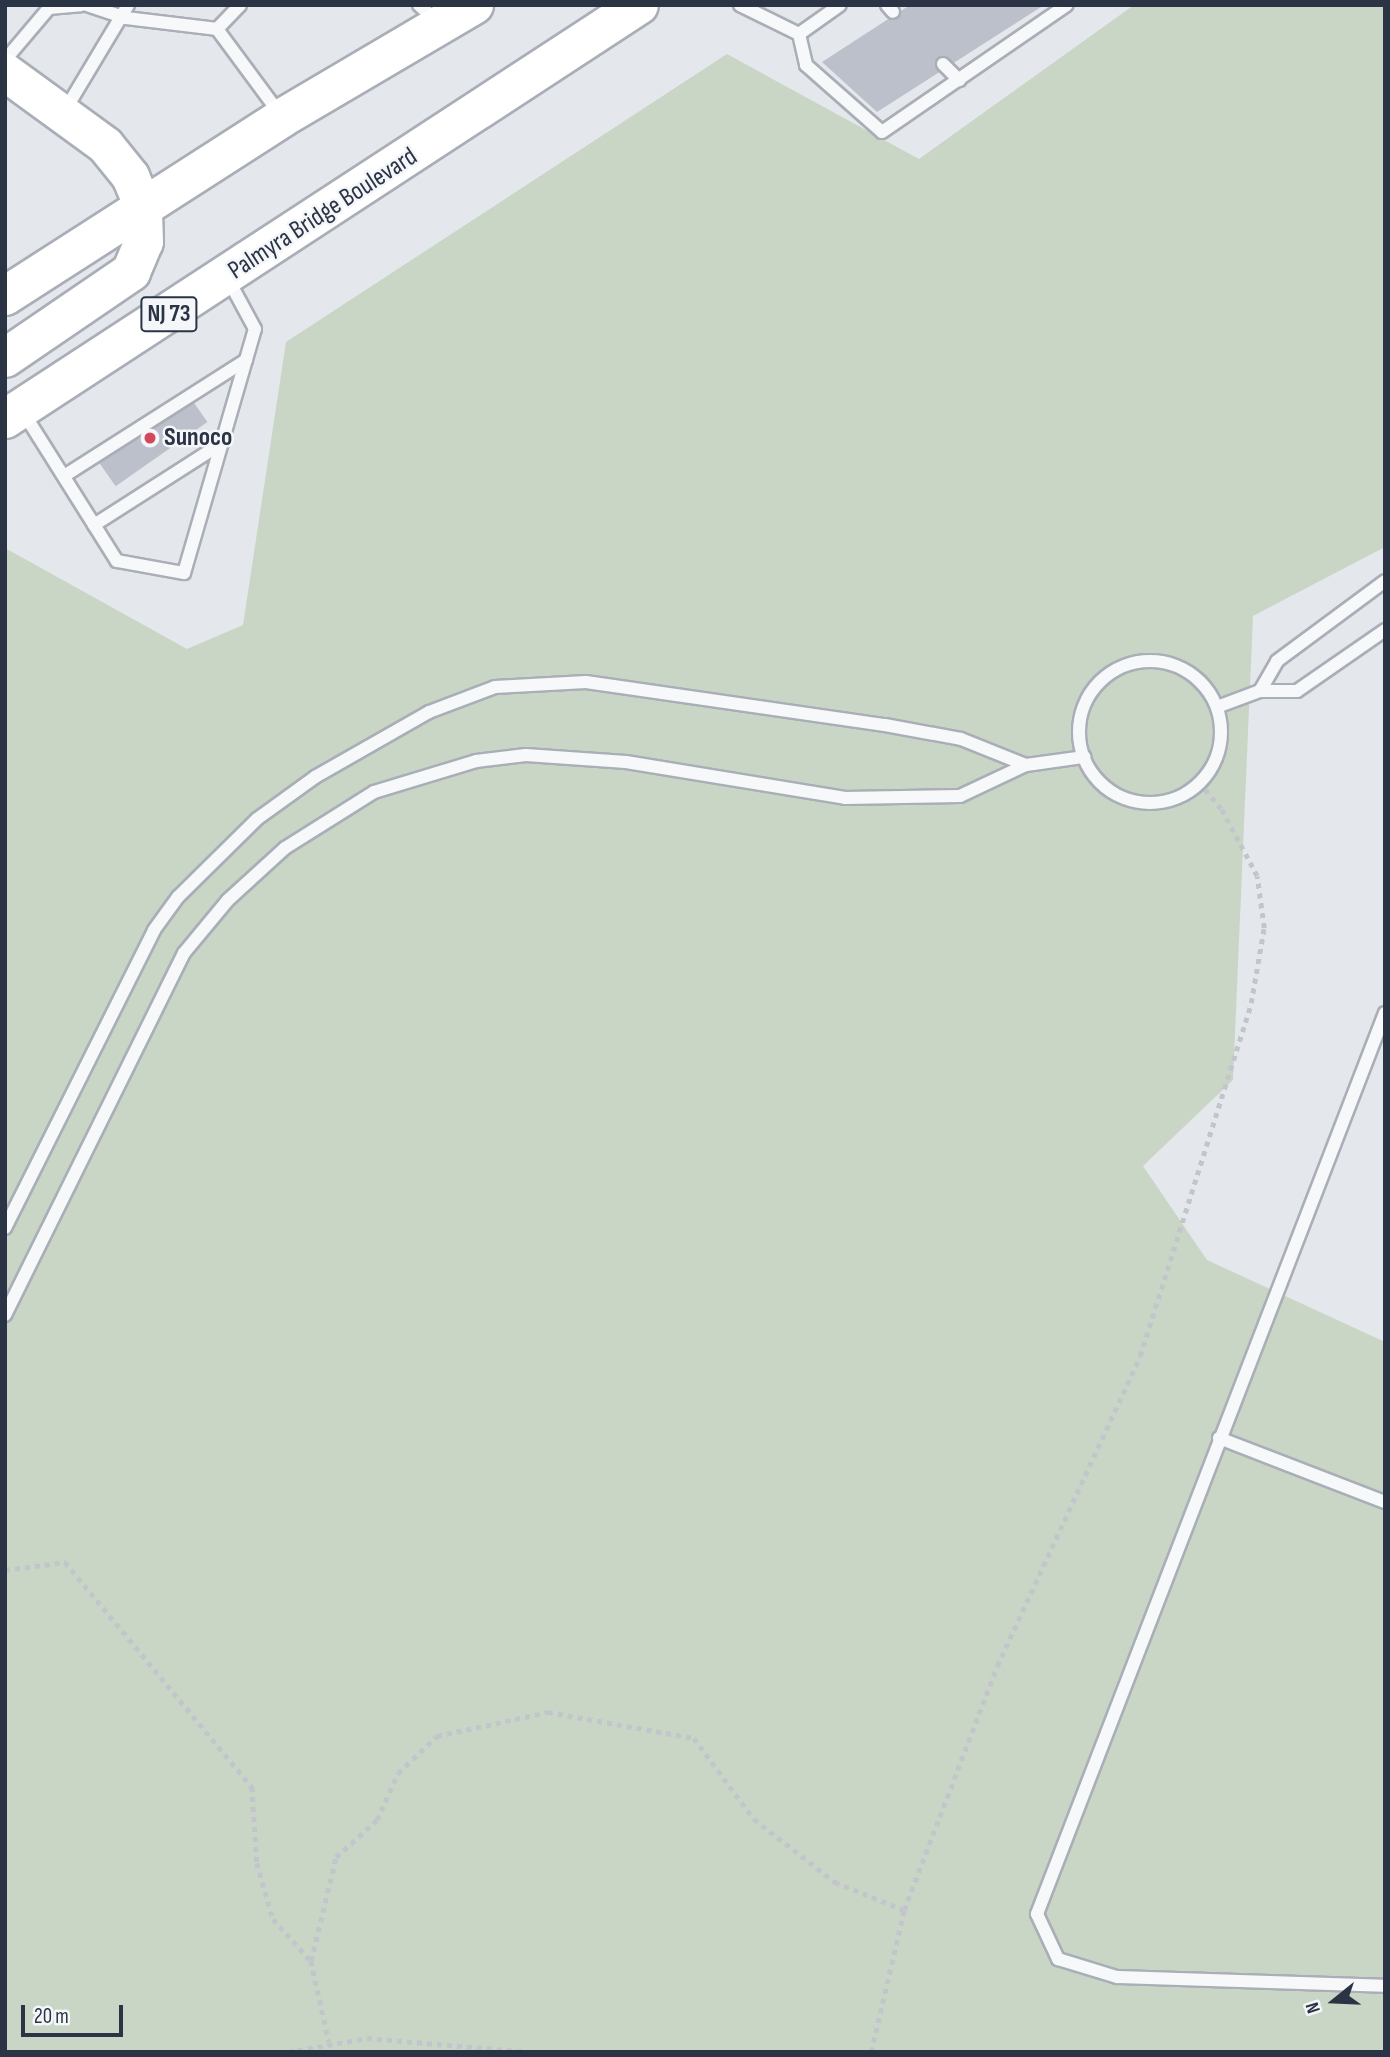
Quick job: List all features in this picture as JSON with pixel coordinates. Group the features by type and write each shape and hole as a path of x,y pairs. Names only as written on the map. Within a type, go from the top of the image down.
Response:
{"highway":[{"path":"5,296 282,118 430,15 474,5"},
{"name":"Palmyra Bridge Boulevard","path":"13,414 227,277 639,5"},
{"path":"5,358 131,272 144,242 143,207"}],"street":[{"path":"5,72 64,113 119,160 143,207"}],"lane":[{"path":"5,60 49,8 81,5"},
{"path":"87,5 217,29 282,118"},
{"path":"217,29 240,5"},
{"path":"740,5 799,34"},
{"path":"799,34 840,5"},
{"path":"799,34 806,65 882,132 1067,5"},
{"path":"64,113 127,12"},
{"path":"943,64 958,80"},
{"path":"13,414 64,476 117,561 184,573 256,329 227,277"},
{"path":"64,476 246,360"},
{"path":"94,525 222,443"},
{"path":"1260,691 1277,661 1385,581"},
{"path":"1217,707 1260,691 1297,691 1385,629"},
{"path":"1135,662 1174,664 1195,676 1217,707 1217,756 1199,782 1177,798 1130,800 1108,789 1084,757 1079,733 1087,697 1102,678 1135,662"},
{"path":"5,1227 154,930 178,897 257,819 315,777 429,712 495,687 586,682 752,702 949,736 1026,765"},
{"path":"5,1315 184,953 228,900 325,818 397,785 476,761 526,755 626,762 845,798 960,796 1026,765 1084,757"},
{"path":"1385,1013 1037,1914 1058,1959 1117,1977 1385,1986"},
{"path":"1219,1438 1385,1502"}],"path":[{"path":"871,2052 904,1910 998,1666 1140,1356 1251,1003 1264,928 1258,876 1221,809 1199,782"},
{"path":"5,1570 65,1562 252,1787 257,1863 273,1919 311,1961"},
{"path":"329,2042 311,1961 336,1857 377,1819 398,1773 437,1736 548,1712 694,1738 754,1819 835,1882 904,1910"},
{"path":"288,2052 329,2042 413,2039 530,2052"}],"green space":[{"path":"1134,5 1385,5 1385,547 1253,616 1233,1080 1143,1166 1207,1260 1385,1342 1385,2052 5,2052 5,548 187,649 243,625 286,342 727,54 919,159"}],"building":[{"path":"910,5 1044,5 877,112 822,62"},
{"name":"Sunoco","path":"185,390 207,422 116,486 93,454"}],"place":[{"name":"Sunoco","path":"150,438"}]}
